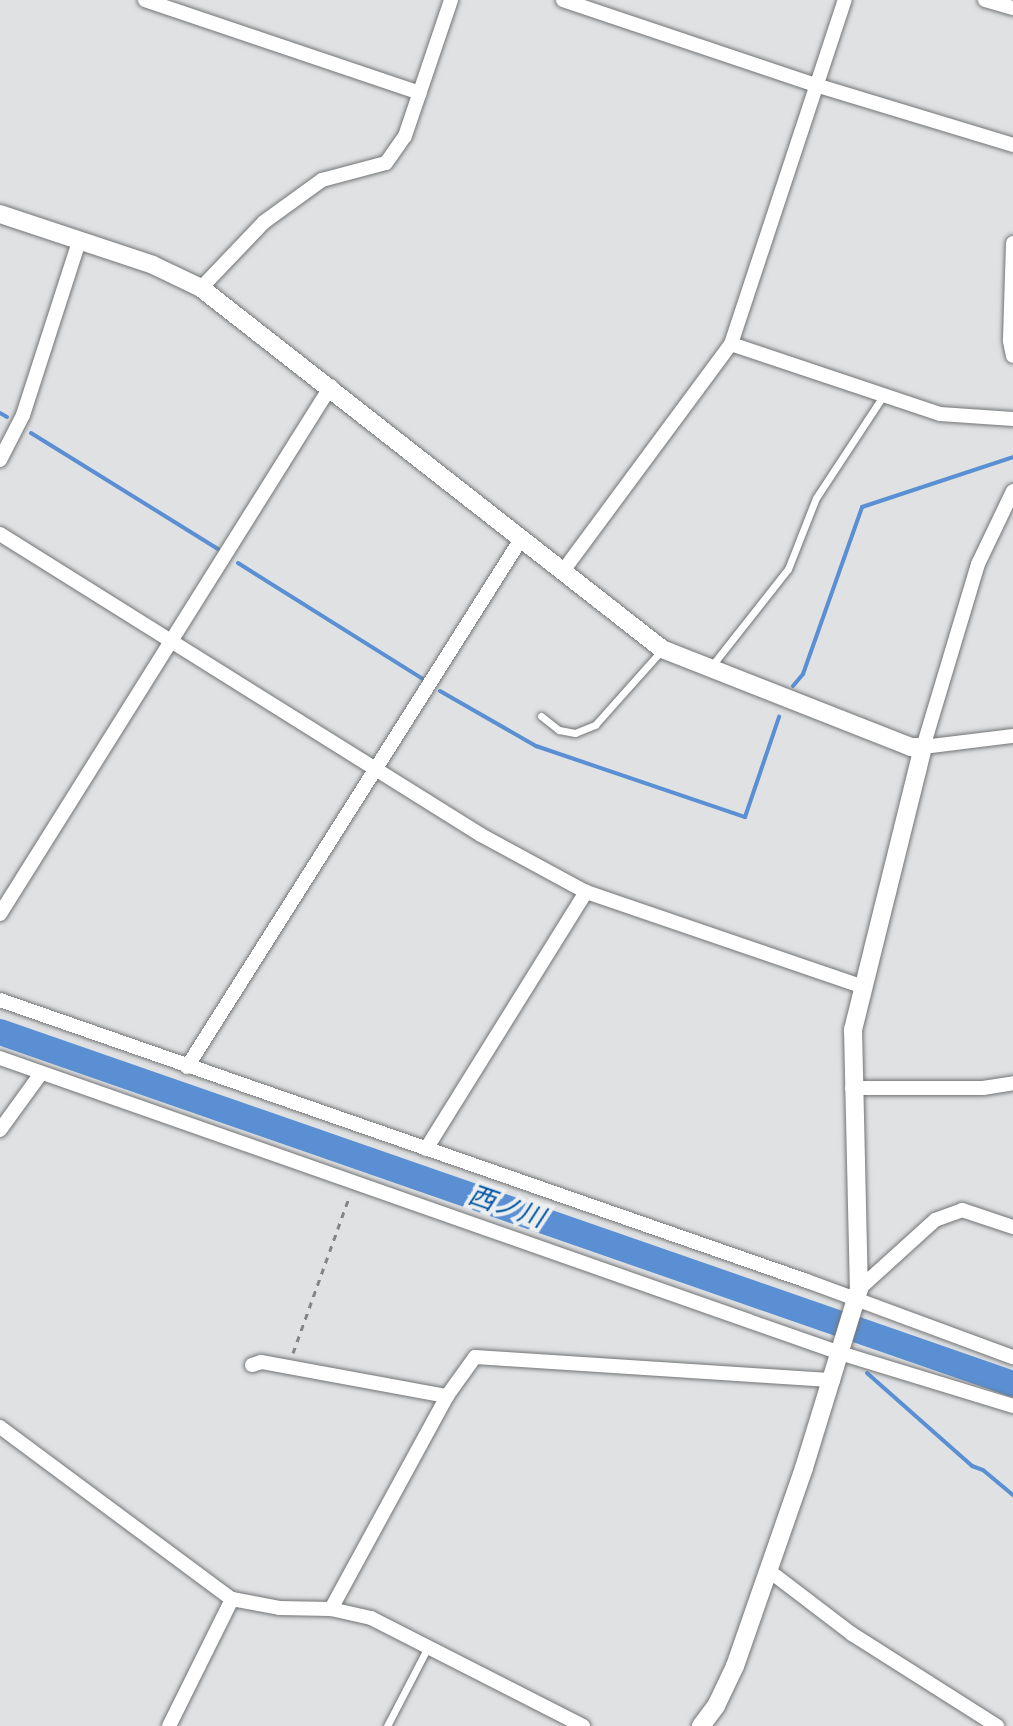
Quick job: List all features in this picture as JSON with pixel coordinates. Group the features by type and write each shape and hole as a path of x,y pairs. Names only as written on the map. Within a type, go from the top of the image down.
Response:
{"street":[{"path":"145,0 420,93"},
{"path":"201,288 264,222 322,180 386,163 405,136 451,0"},
{"path":"563,0 819,86 1013,145"},
{"path":"563,571 731,344 845,0"},
{"path":"985,0 1013,8"},
{"path":"0,214 176,274 201,288 331,386 662,649 911,747 1013,736"},
{"path":"0,460 6,433 80,239"},
{"path":"1013,243 1010,327 1013,356"},
{"path":"731,344 940,414 1013,419"},
{"path":"0,914 331,386"},
{"path":"701,1726 716,1706 735,1666 833,1380 856,1300 853,1029 923,747 978,564 1013,491"},
{"path":"0,534 481,835 586,892 863,987"},
{"path":"187,1067 521,539"},
{"path":"426,1149 586,892"},
{"path":"0,1000 1013,1357"},
{"path":"0,1058 40,1075 353,1183 1013,1406"},
{"path":"0,1130 40,1075"},
{"path":"852,1088 983,1088 1013,1083"},
{"path":"856,1300 935,1220 962,1210 1013,1227"},
{"path":"331,1609 447,1396 475,1357 833,1380"},
{"path":"252,1365 261,1362 447,1396"},
{"path":"0,1427 232,1599 279,1608 331,1609 371,1618 583,1726"},
{"path":"768,1570 852,1634 997,1726"},
{"path":"169,1726 232,1599"}],"lane":[{"path":"709,669 788,569 816,498 883,396"},
{"path":"541,716 559,730 575,733 595,725 662,649"},
{"path":"387,1726 428,1647"}],"path":[{"path":"288,1367 353,1183"}],"waterway":[{"path":"0,413 7,417"},
{"path":"31,433 218,549"},
{"path":"793,686 803,674 862,507 1013,457"},
{"path":"238,563 423,679"},
{"path":"440,691 536,746 745,817 779,717"},
{"name":"西ノ川","path":"0,1032 1013,1384"},
{"path":"867,1373 972,1466 983,1470 1013,1495"}]}
